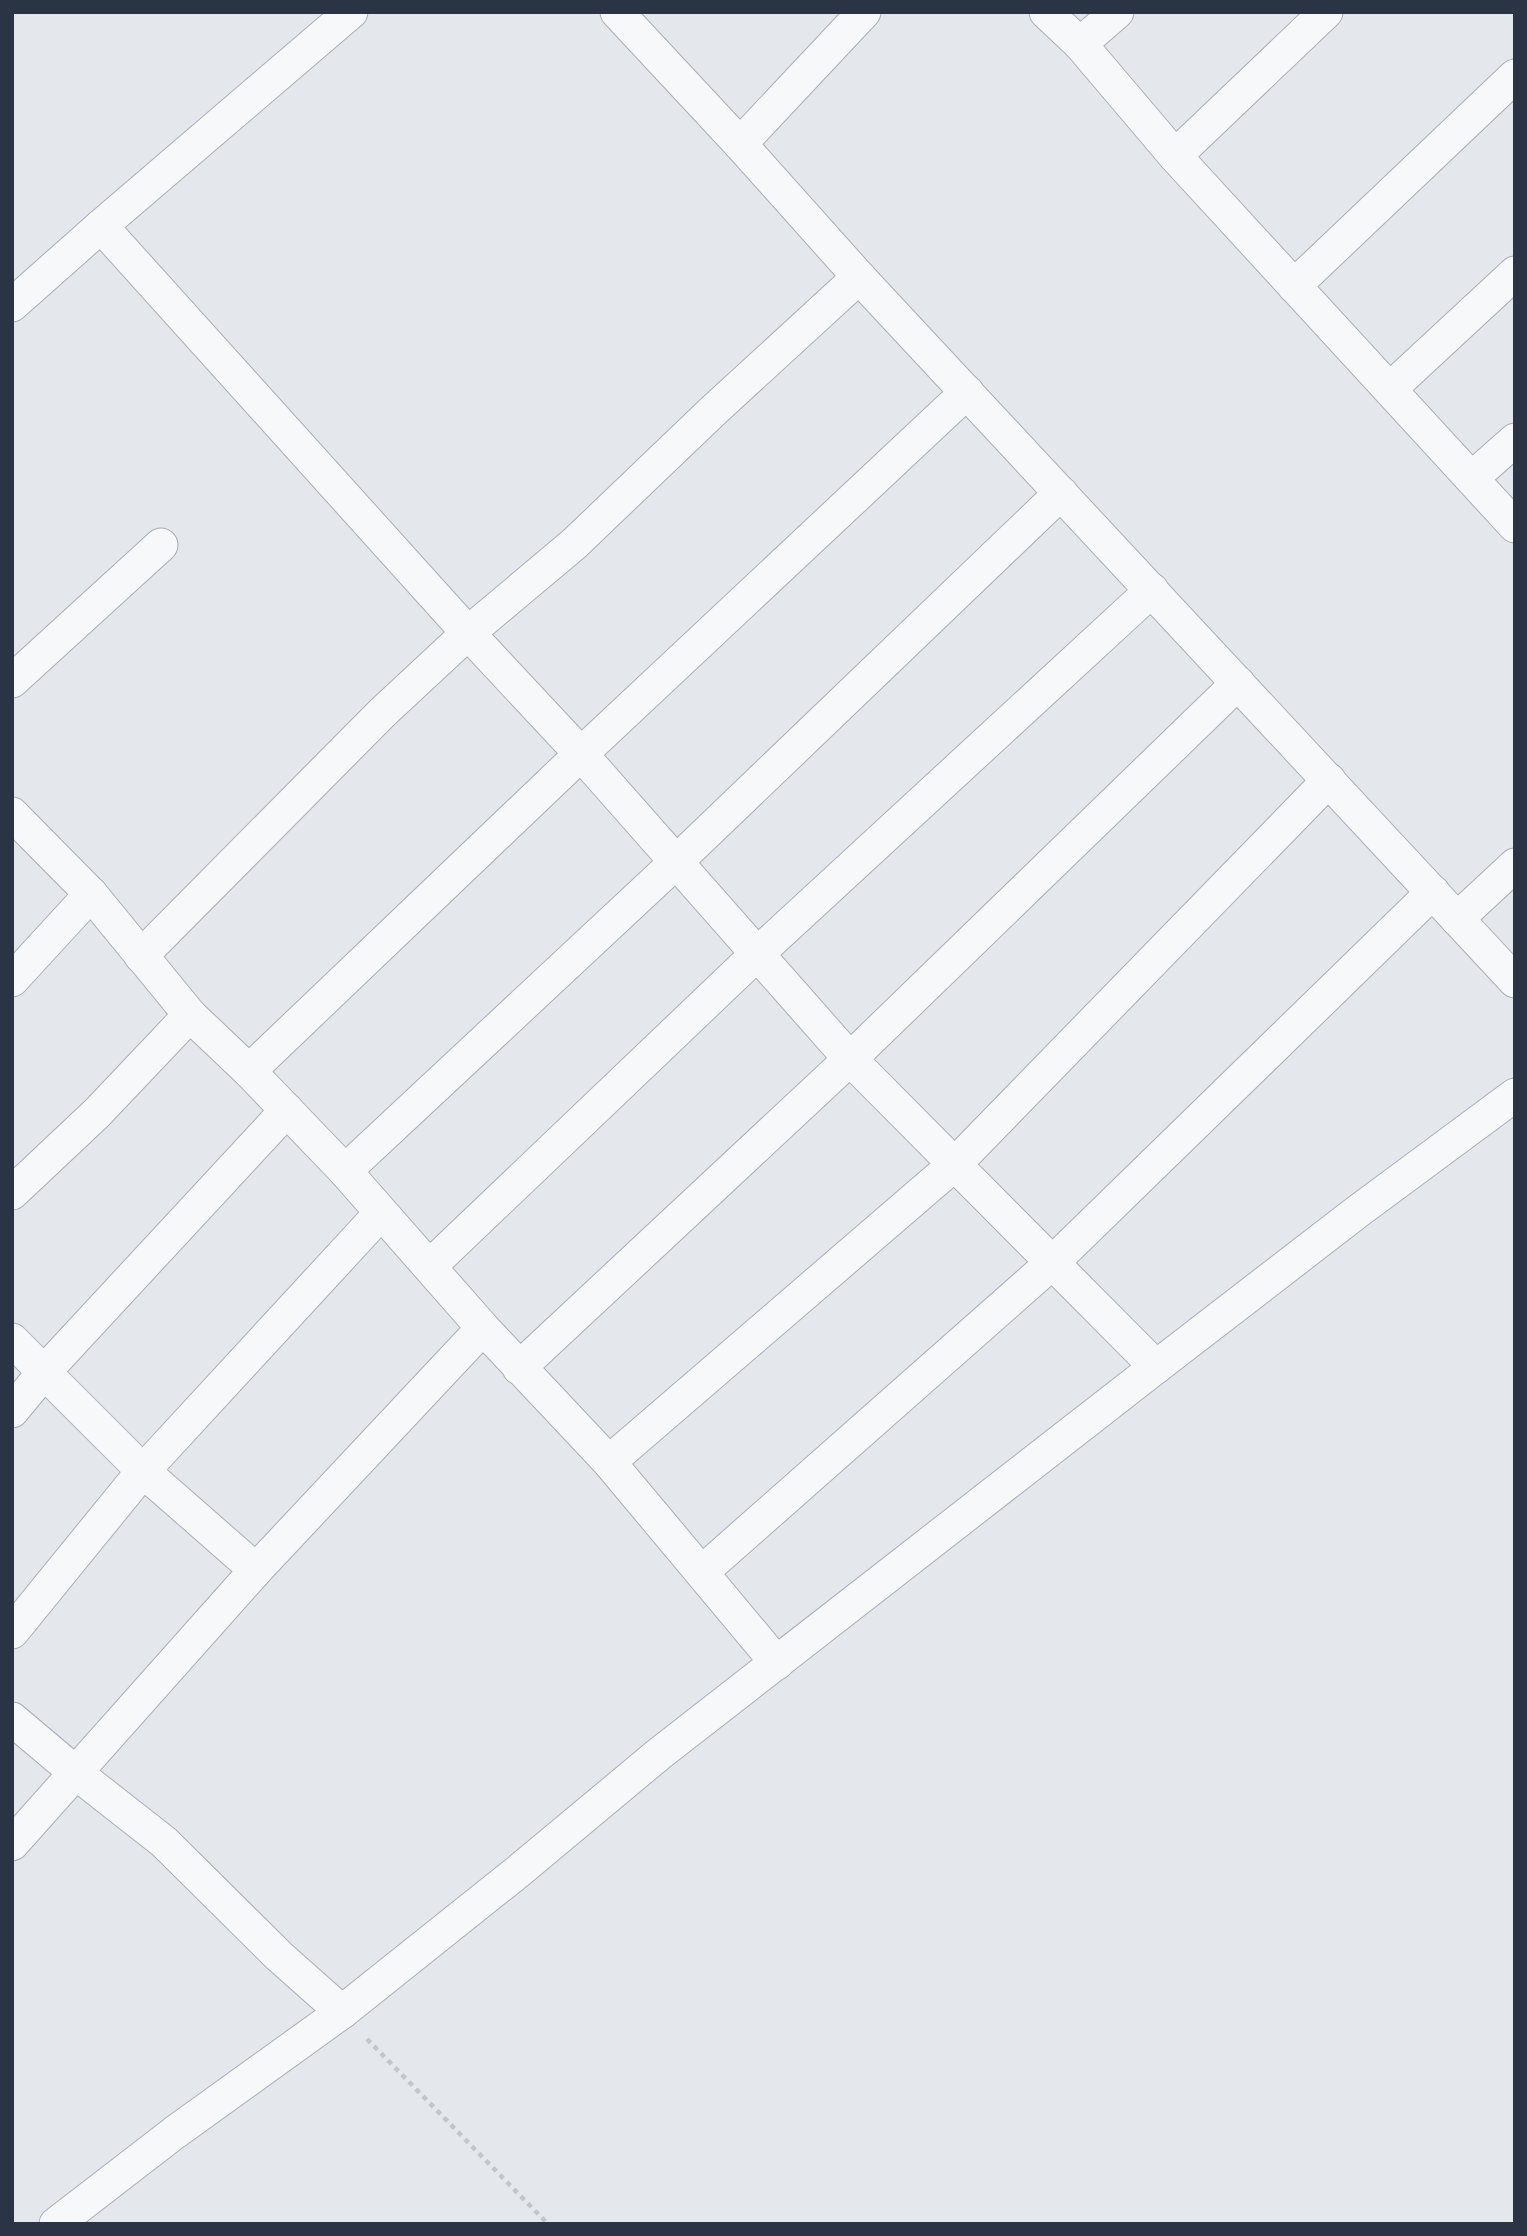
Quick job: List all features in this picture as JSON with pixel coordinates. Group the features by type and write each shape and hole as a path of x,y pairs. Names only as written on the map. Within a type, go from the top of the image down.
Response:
{"street":[{"path":"12,305 351,12"},
{"path":"617,12 859,277 1515,981"},
{"path":"740,144 864,12"},
{"path":"1046,12 1080,44 1175,156 1515,526"},
{"path":"1080,44 1117,12"},
{"path":"1175,156 1326,12"},
{"path":"1294,286 1515,76"},
{"path":"101,226 468,633 581,754 850,1059 1156,1367"},
{"path":"1390,389 1515,272"},
{"path":"141,956 382,713 468,633 574,544 859,277"},
{"path":"249,1071 581,754 967,392"},
{"path":"1472,478 1515,440"},
{"path":"345,1171 675,863 1061,493"},
{"path":"12,681 161,545"},
{"path":"430,1266 756,955 1152,590"},
{"path":"519,1368 850,1059 1238,683"},
{"path":"609,1462 955,1164 1329,780"},
{"path":"12,814 91,894 190,1015 249,1071 345,1171 519,1368 609,1462 777,1663"},
{"path":"1457,919 1515,865"},
{"path":"702,1572 1053,1262 1433,892"},
{"path":"12,980 91,894"},
{"path":"12,1193 97,1113 190,1015"},
{"path":"56,2224 174,2133 342,2012 515,1874 659,1754 1357,1212 1515,1095"},
{"path":"12,1411 287,1110"},
{"path":"12,1632 143,1471 381,1213"},
{"path":"12,1844 256,1570 483,1328"},
{"path":"12,1340 46,1371 143,1471 256,1570"},
{"path":"12,1719 164,1842 279,1956 342,2012"}],"path":[{"path":"342,2012 548,2224"}]}
